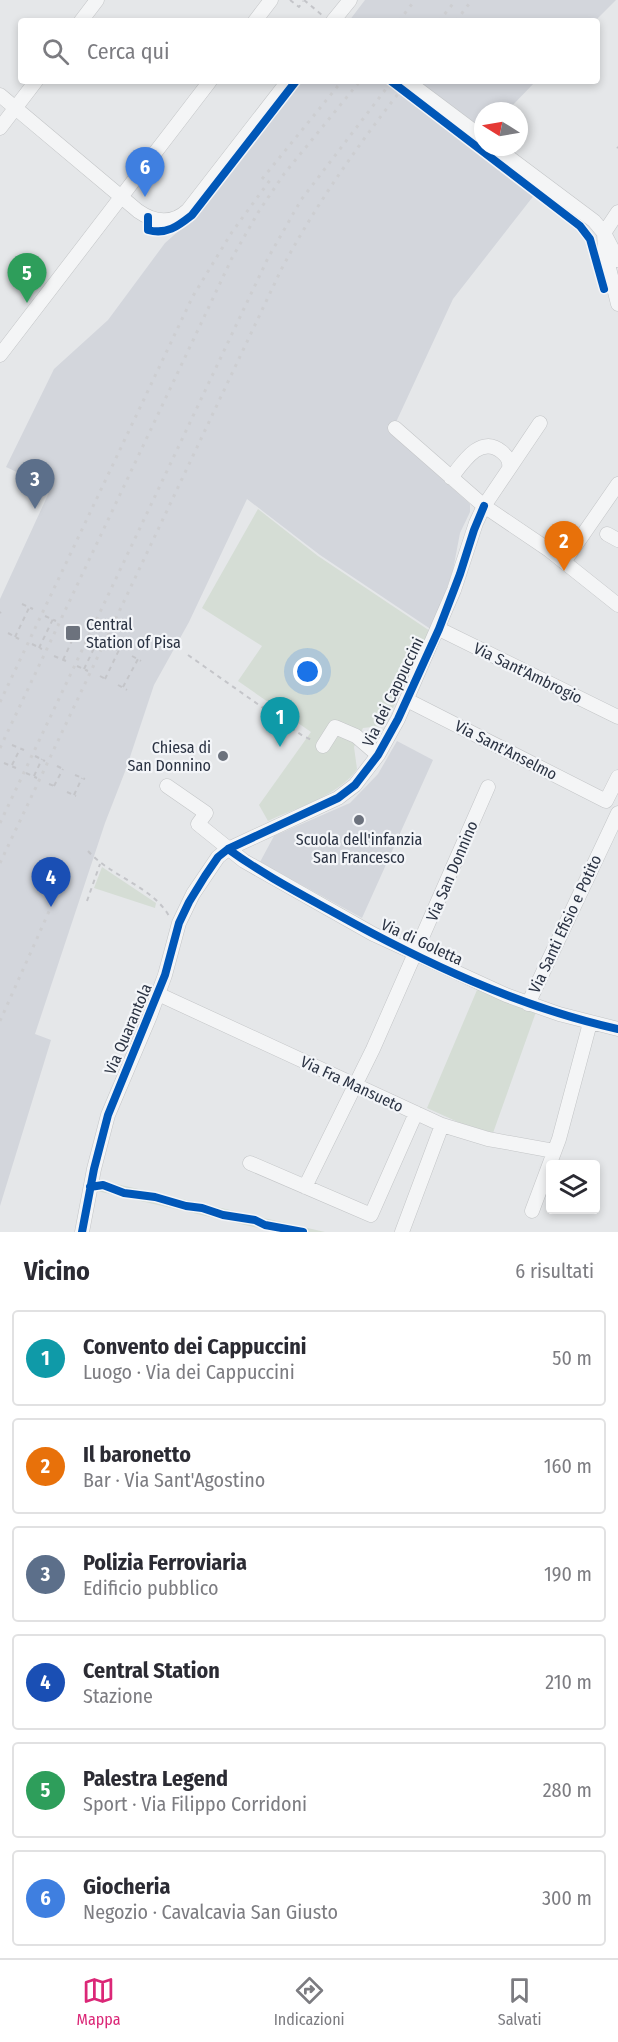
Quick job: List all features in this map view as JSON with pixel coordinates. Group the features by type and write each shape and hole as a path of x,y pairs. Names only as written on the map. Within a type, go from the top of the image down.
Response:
{"street":[{"path":"83,18 97,0"},
{"path":"257,18 271,0"},
{"path":"332,18 350,0"},
{"path":"0,128 34,84"},
{"path":"0,355 208,84"},
{"path":"0,95 138,211 154,219 171,220 184,214 198,199 286,84"},
{"path":"411,84 474,131"},
{"path":"507,156 594,221 604,232 618,260"},
{"path":"618,212 604,232 605,252 618,304"},
{"name":"Via dei Cappuccini","path":"228,849 346,794 378,755 392,732 439,629 484,506 540,423"},
{"path":"395,428 484,506 564,561 618,604"},
{"path":"451,478 464,461 486,445 493,446 505,454 510,463 509,469"},
{"path":"564,561 603,533 618,484"},
{"name":"Via Sant'Ambrogio","path":"439,629 618,717"},
{"name":"Via Sant'Anselmo","path":"407,700 606,801 618,777"},
{"path":"323,746 336,727 356,736 378,755"},
{"name":"Via di Goletta","path":"167,786 206,813 198,824 244,861 372,934 528,1004 618,1029"},
{"name":"Via San Donnino","path":"305,1187 356,1085 488,787"},
{"name":"Via Santi Efisio e Potito","path":"528,1004 618,813"},
{"name":"Via Quarantola","path":"82,1232 96,1159 108,1114 158,994 179,923 205,876 218,857 228,849"},
{"name":"Via Fra Mansueto","path":"158,994 442,1125 488,1139 554,1151"},
{"path":"532,1211 554,1151 590,1023"},
{"path":"250,1163 371,1215 416,1113"},
{"path":"402,1232 442,1125"}],"path":[{"path":"290,0 299,7 304,0 327,18"},
{"path":"8,633 17,638 31,609 21,604"},
{"path":"32,644 41,649 55,620 45,616"},
{"path":"54,656 65,661 79,631 68,627"},
{"path":"84,669 100,641 91,637"},
{"path":"100,676 106,679 120,651 113,648"},
{"path":"188,655 303,736 323,746"},
{"path":"123,687 140,660 132,656"},
{"path":"77,666 88,671"},
{"path":"118,685 128,690"},
{"path":"12,745 24,750"},
{"path":"11,767 20,748"},
{"path":"27,773 35,777 44,760 35,756"},
{"path":"4,763 16,768"},
{"path":"49,784 55,787 64,769 57,766"},
{"path":"67,792 74,796 83,778 75,775"},
{"path":"88,851 100,863 163,905 170,917 179,923"},
{"path":"87,902 100,863"}],"shaded area":[{"path":"365,0 616,0 598,18 351,18"},
{"path":"300,84 533,84 516,102 474,102 474,156 482,156 535,194 453,299 391,433 470,504 470,512 460,533 453,570 432,630 320,555 247,499 189,622 154,685 105,823 35,1034 51,1040 0,1206 0,599 51,488 6,467 54,369 108,320 165,243 191,220"},
{"path":"258,509 318,556 430,631 392,710 380,726 363,728 354,747 357,769 340,786 329,793 268,821 259,805 311,732 238,681 262,646 202,608"},
{"name":"Scuola dell'infanzia San Francesco","path":"397,741 433,760 362,918 260,862 274,836 350,803 378,774"},
{"path":"102,867 156,903 155,908 94,888"},
{"path":"477,990 536,1012 493,1133 460,1123 427,1108"},
{"path":"99,1180 325,1232 276,1232 97,1191"}],"railway":[{"path":"401,18 415,0"},
{"path":"441,18 456,0"},
{"path":"458,18 472,0"},
{"path":"262,179 340,84"},
{"path":"0,748 232,258 284,174 358,84"},
{"path":"0,823 268,258 301,200 390,84"},
{"path":"0,863 281,270 309,220 340,172 406,84"},
{"path":"0,702 193,296 232,232 273,176"},
{"path":"0,1021 51,907"}],"cycle path":[{"path":"148,217 148,230 161,231 177,226 192,215 294,84"},
{"path":"395,84 580,226 590,239 604,289"},
{"path":"82,1232 94,1169 108,1115 165,975 179,923 189,902 218,857 228,849 338,798 355,785 378,755 398,719 439,629 484,506"},
{"path":"228,849 306,897 436,965 544,1008 618,1029"},
{"path":"90,1187 103,1185 124,1193 155,1197 223,1215 255,1220 265,1225 303,1232"}],"place":[{"name":"Giocheria","path":"145,197"},
{"name":"Palestra Legend","path":"27,303"},
{"name":"Polizia Ferroviaria","path":"35,509"},
{"name":"Il baronetto","path":"564,571"},
{"name":"Central Station of Pisa","path":"73,633"},
{"name":"Convento dei Cappuccini","path":"280,747"},
{"name":"Chiesa di San Donnino","path":"223,756"},
{"name":"Scuola dell'infanzia San Francesco","path":"359,820"},
{"name":"Central Station","path":"51,907"}]}
